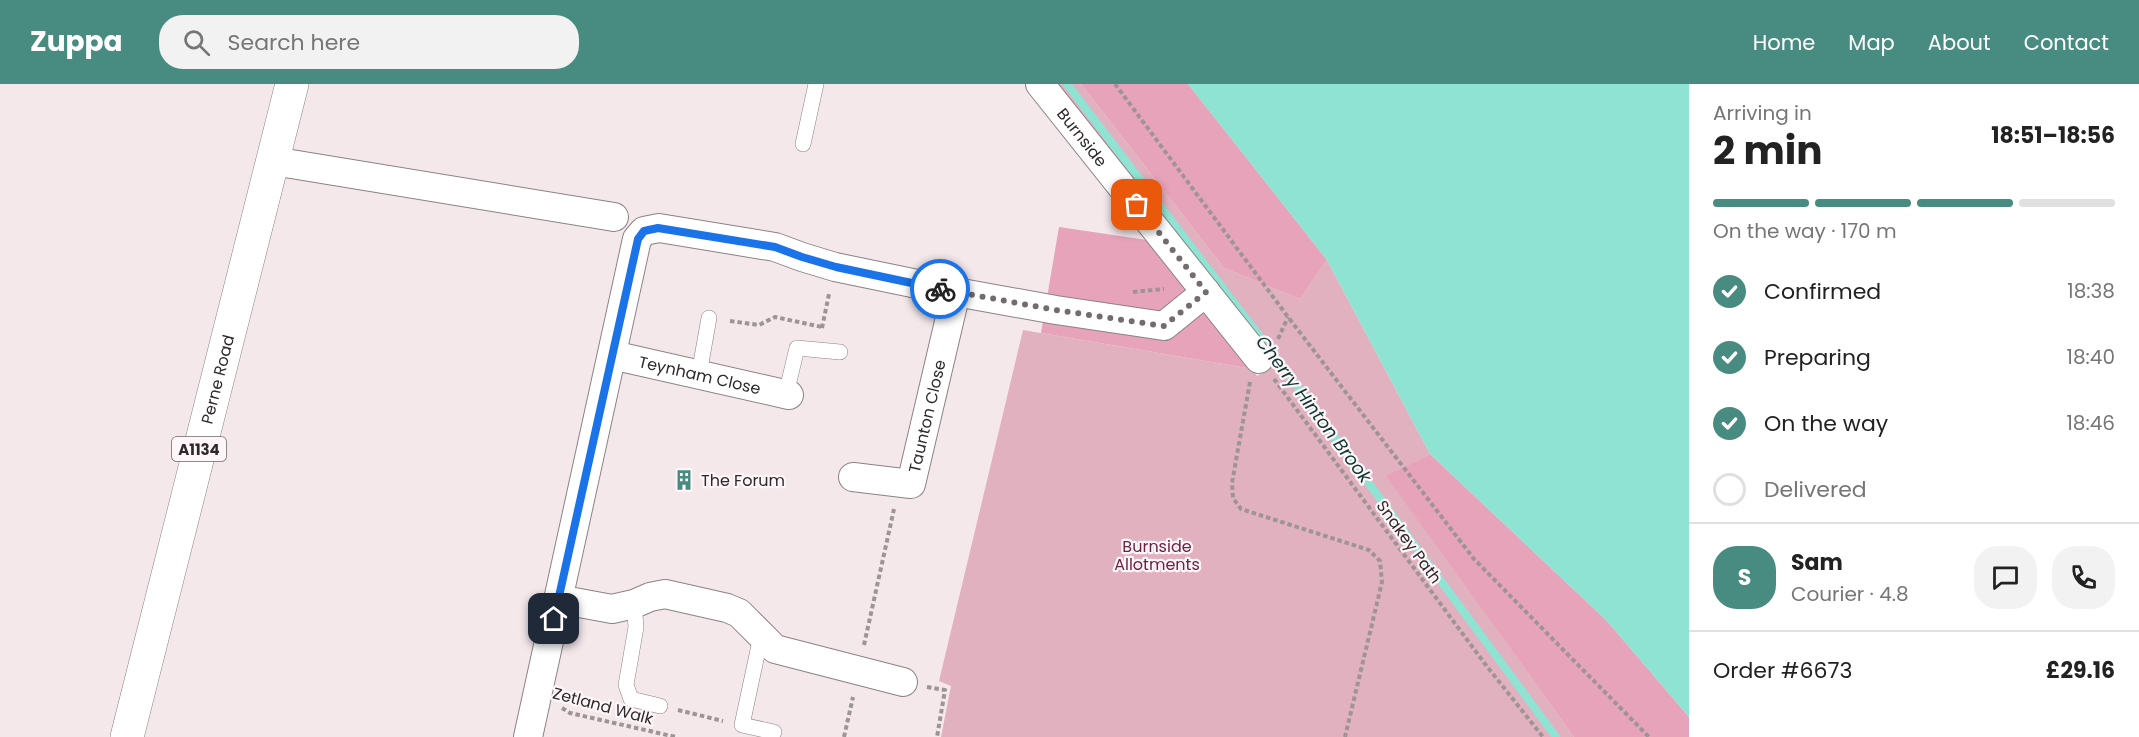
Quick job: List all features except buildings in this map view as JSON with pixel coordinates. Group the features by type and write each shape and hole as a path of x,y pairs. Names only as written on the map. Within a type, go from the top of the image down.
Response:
{"main road":[{"name":"Perne Road","path":"127,737 292,84"}],"street":[{"name":"Burnside","path":"1040,84 1206,292 1268,350"},
{"path":"273,161 614,217"},
{"path":"528,737 638,239 644,231 658,228 775,247 836,267 956,292 1164,326 1206,292"},
{"name":"Taunton Close","path":"854,477 911,484 956,292"},
{"name":"Teynham Close","path":"612,355 788,394"},
{"path":"558,598 612,609 666,594 739,614 775,649 903,682"}],"lane":[{"path":"803,144 816,84"},
{"path":"699,374 709,318"},
{"path":"788,394 797,348 840,352"},
{"path":"634,604 636,627 626,685 631,699 660,706"},
{"path":"761,636 742,725 774,732"}],"path":[{"path":"1115,84 1288,317 1474,559 1649,737"},
{"path":"818,350 836,267"},
{"path":"709,318 759,325 775,317 822,327"},
{"path":"1288,317 1268,350 1252,369 1235,457 1233,498 1241,509 1369,550 1380,561 1382,582 1345,737"},
{"name":"Snakey Path","path":"1268,350 1485,664 1543,737"},
{"path":"844,737 900,482"},
{"path":"903,682 945,690 937,737"},
{"name":"Zetland Walk","path":"536,701 557,705 570,713 676,737"},
{"path":"660,706 742,725"}],"green space":[{"name":"Burnside Allotments","path":"1051,84 1081,84 1224,268 1300,299 1327,260 1430,454 1387,476 1574,737 941,737 951,686 939,681 1023,330 1253,369 1257,376 1270,369 1265,348 1209,273"}],"shaded area":[{"path":"1081,84 1188,84 1327,260 1300,299 1224,268"},
{"path":"1188,84 1689,84 1689,717 1607,621 1430,454 1327,260"},
{"path":"1059,227 1147,240 1175,230 1265,348 1247,368 1041,333"},
{"path":"1430,454 1607,621 1689,717 1689,737 1574,737 1386,476"}],"waterway":[{"name":"Cherry Hinton Brook","path":"1067,84 1283,367 1556,737"}],"way so far":[{"path":"940,289 1056,310 1164,326 1206,292 1137,205"}],"place":[{"name":"The Forum","path":"684,480"}],"route":[{"path":"554,619 638,239 644,231 658,228 775,247 836,267 940,289"}]}
